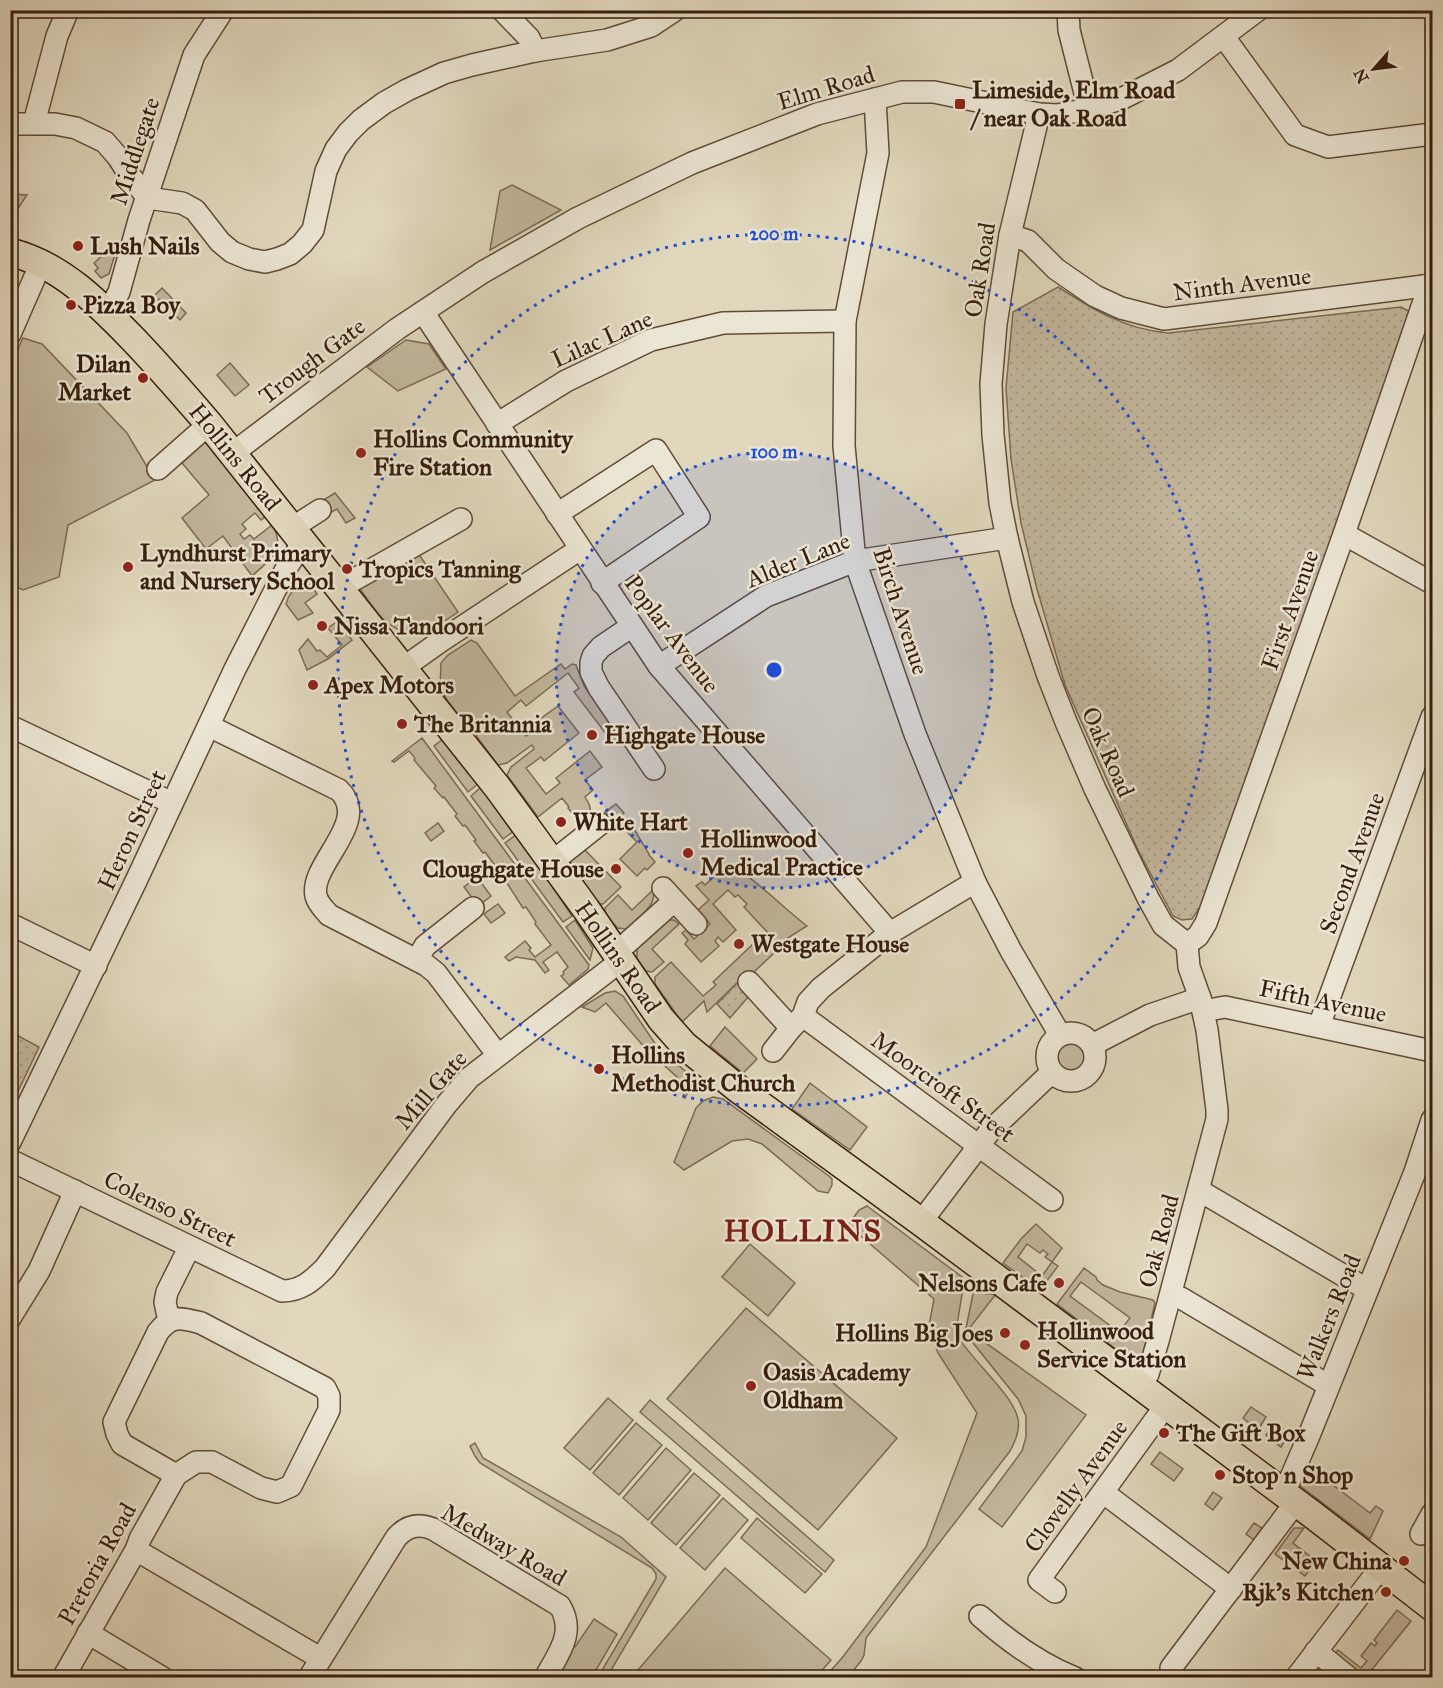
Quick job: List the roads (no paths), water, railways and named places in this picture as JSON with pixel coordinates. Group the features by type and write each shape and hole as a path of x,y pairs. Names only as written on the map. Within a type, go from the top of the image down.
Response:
{"main road":[{"name":"Hollins Road","path":"10,252 41,263 79,287 106,311 209,424 498,788 661,1019 684,1045 737,1088 1140,1385 1432,1607"}],"street":[{"path":"34,123 57,36 68,10"},
{"name":"Middlegate","path":"106,311 119,292 139,220 194,55 223,10"},
{"path":"502,10 529,38 535,51"},
{"path":"10,124 55,124 76,128 105,142 148,198 182,203 195,210 220,243 232,252 265,262 277,260 290,254 313,230 326,171 336,149 361,120 384,103 444,73 535,51 607,40 651,26 675,10"},
{"path":"1068,10 1070,30 1089,109"},
{"name":"Elm Road","path":"423,312 483,272 578,218 692,163 817,114 902,92 934,92 1039,114 1057,115 1089,109 1123,98 1179,70 1258,10"},
{"path":"1224,37 1295,135 1328,147 1432,134"},
{"name":"Birch Avenue","path":"875,99 878,153 845,321 844,446 855,561 915,734 975,882 1011,951 1060,1035"},
{"name":"Oak Road","path":"1039,114 1010,235 996,324 990,384 1000,503 1023,602 1066,722 1095,789 1148,898 1163,925 1187,944 1189,967 1202,1005 1209,1041 1217,1119 1171,1295 1148,1374 1140,1385"},
{"name":"Ninth Avenue","path":"1010,235 1028,241 1056,269 1095,296 1121,308 1164,319 1428,286"},
{"path":"10,334 41,263"},
{"name":"First Avenue","path":"1187,944 1198,936 1206,923 1344,534 1428,286"},
{"name":"Poplar Avenue","path":"423,312 659,666 890,933"},
{"name":"Trough Gate","path":"233,453 322,384 423,312"},
{"name":"Lilac Lane","path":"497,424 566,381 651,340 723,323 845,321"},
{"path":"158,469 209,424"},
{"name":"Poplar Avenue","path":"557,514 656,450 699,517 602,583"},
{"name":"Heron Street","path":"10,1142 96,966 235,669 298,550 299,536 320,510"},
{"path":"341,589 460,519"},
{"path":"1344,534 1432,583"},
{"name":"Alder Lane","path":"659,666 766,596 855,561 1007,538"},
{"path":"404,668 580,549"},
{"path":"632,626 601,647 593,656 591,672 599,688 654,769"},
{"name":"Second Avenue","path":"1319,1026 1432,717"},
{"path":"10,726 172,803"},
{"path":"209,726 339,790 345,796 349,804 347,821 317,882 316,895 321,906 330,915 417,960 436,973 497,1054"},
{"path":"552,862 600,824"},
{"path":"773,1051 797,1022 808,1002 821,988 890,933 975,882"},
{"name":"Mill Gate","path":"310,1283 325,1268 446,1105 469,1078 618,956 669,894 696,924"},
{"path":"417,960 425,946 473,908"},
{"path":"10,924 96,966"},
{"name":"Moorcroft Street","path":"749,982 797,1022 979,1145 1052,1200"},
{"name":"Fifth Avenue","path":"1092,1045 1150,1016 1202,1005 1225,1007 1432,1051"},
{"path":"1067,1033 1081,1035 1088,1039 1095,1052 1093,1068 1088,1075 1081,1079 1065,1081 1052,1072 1048,1066 1047,1052 1050,1045 1060,1035 1067,1033"},
{"path":"921,1222 979,1145 1003,1118 1052,1072"},
{"name":"Walkers Road","path":"1171,1668 1231,1589 1289,1497 1292,1475 1368,1288 1426,1159 1432,1120"},
{"name":"Colenso Street","path":"10,1160 282,1291 290,1291 310,1283"},
{"path":"10,1318 39,1271 75,1191"},
{"path":"1198,1193 1208,1195 1368,1288"},
{"path":"169,1321 165,1302 167,1292 185,1256"},
{"path":"1171,1295 1181,1298 1329,1384"},
{"path":"180,1318 201,1323 325,1388 329,1396 329,1410 291,1486 277,1492 261,1488 212,1462 196,1462 176,1476 122,1444 114,1422 158,1332 165,1323 180,1318"},
{"name":"Clovelly Avenue","path":"1055,1592 1039,1580 1166,1405"},
{"name":"Pretoria Road","path":"63,1677 176,1476"},
{"path":"1104,1493 1231,1589"},
{"path":"1421,1534 1432,1514"},
{"name":"Medway Road","path":"320,1658 396,1538 404,1530 418,1525 433,1529 560,1606 567,1620 567,1630 563,1644 545,1677"},
{"path":"136,1550 320,1658 309,1677"},
{"path":"1296,1677 1381,1567"},
{"path":"980,1616 1038,1670 1075,1677"},
{"path":"88,1633 163,1677"},
{"path":"1316,1651 1349,1677"}],"place":[{"name":"Limeside, Elm Road / near Oak Road","path":"960,104"},
{"name":"Lush Nails","path":"78,246"},
{"name":"Pizza Boy","path":"71,305"},
{"name":"Dilan Market","path":"143,378"},
{"name":"Hollins Community Fire Station","path":"361,453"},
{"name":"Lyndhurst Primary and Nursery School","path":"128,567"},
{"name":"Tropics Tanning","path":"347,569"},
{"name":"Nissa Tandoori","path":"322,626"},
{"name":"Apex Motors","path":"313,685"},
{"name":"The Britannia","path":"402,724"},
{"name":"Highgate House","path":"592,735"},
{"name":"White Hart","path":"561,822"},
{"name":"Hollinwood Medical Practice","path":"688,853"},
{"name":"Cloughgate House","path":"616,869"},
{"name":"Westgate House","path":"739,944"},
{"name":"Hollins Methodist Church","path":"599,1069"},
{"name":"Nelsons Cafe","path":"1059,1283"},
{"name":"Hollins Big Joes","path":"1005,1333"},
{"name":"Hollinwood Service Station","path":"1025,1345"},
{"name":"Oasis Academy Oldham","path":"751,1386"},
{"name":"The Gift Box","path":"1164,1433"},
{"name":"Stop n Shop","path":"1220,1475"},
{"name":"New China","path":"1404,1561"},
{"name":"Rjk's Kitchen","path":"1386,1592"}],"district":[{"name":"HOLLINS","path":"803,1231"}]}
